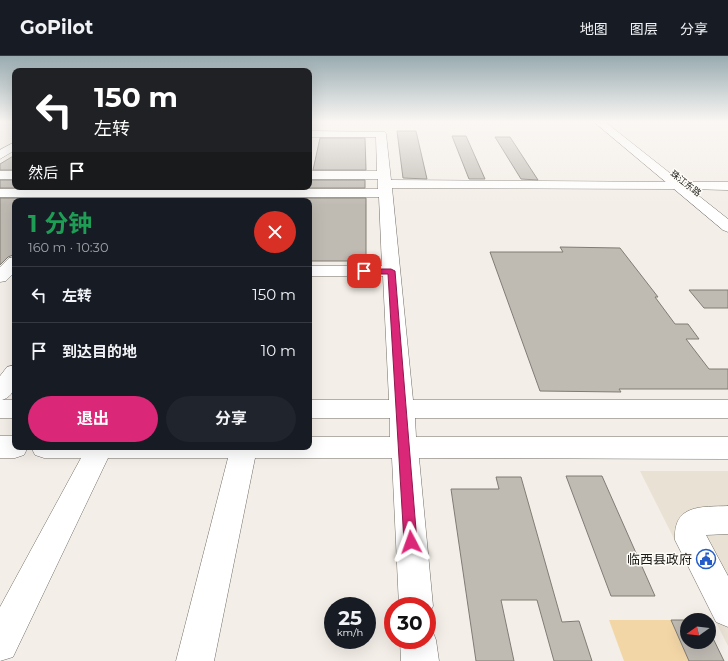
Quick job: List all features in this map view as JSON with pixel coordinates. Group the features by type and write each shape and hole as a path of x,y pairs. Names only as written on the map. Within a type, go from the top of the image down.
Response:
{"street":[{"path":"382,149 415,597"},
{"path":"632,149 728,227"},
{"name":"珠江东路","path":"643,149 728,216"},
{"path":"0,175 12,175"},
{"path":"312,175 385,184 676,185"},
{"path":"0,193 19,190 85,194 228,194 301,197 385,184"},
{"path":"690,186 728,186"},
{"path":"0,205 19,190"},
{"path":"312,271 391,271"},
{"path":"0,392 12,377"},
{"path":"0,409 12,409"},
{"path":"312,409 728,409"},
{"path":"0,447 12,447"},
{"path":"312,447 728,448"},
{"path":"0,644 98,450"},
{"path":"195,661 243,450"},
{"path":"728,520 698,521 690,528 691,540 728,610"},
{"path":"419,649 420,661"}],"shaded area":[{"name":"临西县政府","path":"640,471 728,471 728,646 716,622 716,613 711,613"},
{"path":"609,620 671,620 680,640 680,649 684,649 689,661 624,661"}],"building":[{"path":"318,149 365,149 366,170 313,170"},
{"path":"399,149 420,149 427,179 403,178"},
{"path":"457,149 472,149 485,179 469,179"},
{"path":"503,149 518,149 538,180 521,179"},
{"path":"12,157 12,170 0,170 0,164"},
{"path":"0,180 12,180 12,188 0,188"},
{"path":"312,180 365,180 365,188 312,188"},
{"path":"0,198 12,198 12,255 0,265"},
{"path":"312,198 366,198 366,261 312,261"},
{"path":"560,247 620,248 658,297 655,297 675,324 688,324 699,339 686,339 709,369 728,369 728,389 619,389 621,392 540,391 490,252 563,252"},
{"path":"689,290 728,290 728,308 704,308"},
{"path":"566,476 602,476 655,596 611,596"},
{"path":"496,477 521,477 562,622 579,621 592,661 554,661 537,600 501,600 514,661 476,661 451,489 499,489"},
{"path":"671,620 680,620 680,640"},
{"path":"716,644 724,661 689,661 684,649 716,649"}],"place":[{"name":"临西县政府","path":"706,559"}],"route":[{"path":"364,271 391,271 411,542"}]}
